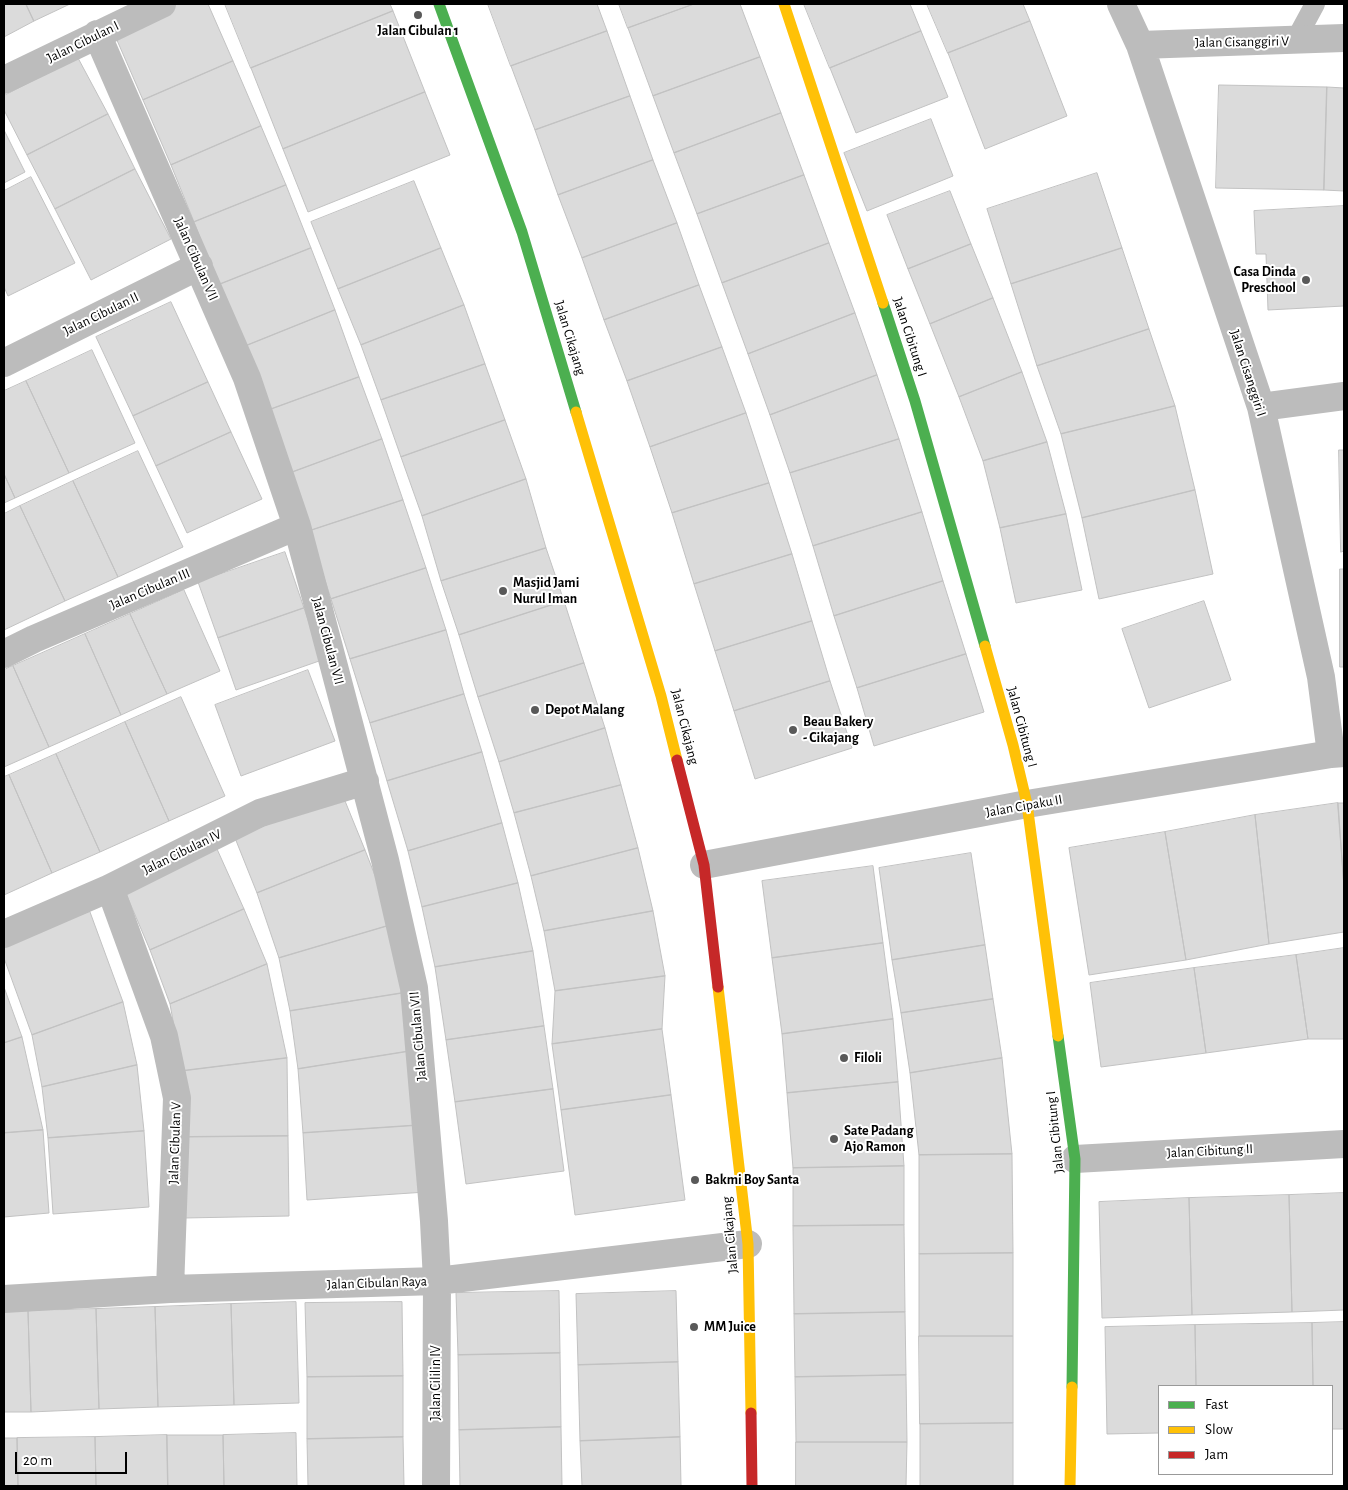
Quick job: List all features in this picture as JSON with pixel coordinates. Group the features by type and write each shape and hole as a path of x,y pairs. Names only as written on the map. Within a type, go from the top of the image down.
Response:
{"street":[{"name":"Jalan Cibulan I","path":"4,80 162,4"},
{"name":"Jalan Cikajang","path":"439,4 522,232 662,696 704,865 748,1244 752,1486"},
{"name":"Jalan Cibitung I","path":"784,4 915,401 1013,745 1027,804 1076,1159 1070,1486"},
{"name":"Jalan Cisanggiri I","path":"1121,4 1140,45 1261,407 1338,753"},
{"name":"Jalan Cibulan VII","path":"97,34 247,378 297,526 365,781 414,988 437,1280"},
{"name":"Jalan Cisanggiri V","path":"1140,45 1344,38"},
{"name":"Jalan Cibulan II","path":"4,363 199,266"},
{"path":"1261,407 1344,396"},
{"name":"Jalan Cibulan III","path":"4,654 34,639 297,526"},
{"name":"Jalan Cipaku II","path":"704,865 1027,804 1338,753"},
{"name":"Jalan Cibulan IV","path":"4,934 110,888 260,813 365,781"},
{"name":"Jalan Cibulan V","path":"110,888 164,1036 177,1098 170,1290"},
{"name":"Jalan Cibitung II","path":"1076,1159 1344,1144"},
{"name":"Jalan Cibulan Raya","path":"4,1299 170,1290 437,1280 748,1244"},
{"name":"Jalan Cililin IV","path":"436,1486 437,1280"}],"lane":[{"path":"1296,41 1315,4"}],"building":[{"path":"4,4 26,4 34,21 4,37"},
{"path":"26,4 70,4 34,21"},
{"path":"175,4 208,4 233,61 143,100 113,31"},
{"path":"225,4 390,4 393,11 251,68"},
{"path":"488,4 597,4 607,31 511,66"},
{"path":"619,4 694,4 628,28"},
{"path":"694,4 740,4 760,57 653,96 628,28"},
{"path":"804,4 910,4 921,31 830,68"},
{"path":"927,4 1023,4 1030,21 948,53"},
{"path":"393,11 425,92 283,149 251,68"},
{"path":"1030,21 1067,116 985,149 948,53"},
{"path":"607,31 630,96 535,130 511,66"},
{"path":"921,31 948,97 856,133 830,68"},
{"path":"760,57 781,113 674,153 653,96"},
{"path":"78,58 108,114 27,155 4,110 4,96"},
{"path":"233,61 261,126 171,165 143,100"},
{"path":"1219,85 1327,87 1324,190 1216,188"},
{"path":"1327,87 1344,88 1344,191 1324,190"},
{"path":"425,92 450,155 308,212 283,149"},
{"path":"630,96 653,160 558,195 535,130"},
{"path":"781,113 804,175 697,214 674,153"},
{"path":"108,114 135,169 55,209 27,155"},
{"path":"931,119 953,176 867,211 844,153"},
{"path":"261,126 286,185 194,222 171,165"},
{"path":"4,130 25,172 4,183"},
{"path":"653,160 677,223 582,258 558,195"},
{"path":"135,169 171,239 91,280 55,209"},
{"path":"1097,173 1122,248 1011,284 987,209"},
{"path":"804,175 829,243 722,283 697,214"},
{"path":"31,177 75,263 8,296 4,287 4,191"},
{"path":"414,181 441,248 338,289 311,222"},
{"path":"286,185 311,248 218,285 194,222"},
{"path":"950,191 971,244 908,269 887,215"},
{"name":"Casa Dinda Preschool","path":"1344,206 1344,306 1268,310 1266,254 1256,254 1254,211"},
{"path":"677,223 699,285 604,320 582,258"},
{"path":"829,243 855,313 748,354 722,283"},
{"path":"971,244 993,298 930,324 908,269"},
{"path":"311,248 335,310 243,347 218,285"},
{"path":"441,248 464,305 361,345 338,289"},
{"path":"1122,248 1149,329 1037,366 1011,284"},
{"path":"699,285 722,347 627,381 604,320"},
{"path":"993,298 1022,372 959,397 930,324"},
{"path":"171,302 208,382 133,416 96,337"},
{"path":"464,305 485,364 381,400 361,345"},
{"path":"335,310 359,377 266,411 243,347"},
{"path":"855,313 877,375 770,415 748,354"},
{"path":"1149,329 1175,406 1061,434 1037,366"},
{"path":"722,347 746,413 650,447 627,381"},
{"path":"92,350 135,443 69,473 26,381"},
{"path":"485,364 505,420 401,457 381,400"},
{"path":"1022,372 1047,442 983,461 959,397"},
{"path":"877,375 899,439 790,473 770,415"},
{"path":"359,377 382,439 290,473 266,411"},
{"path":"26,381 69,473 15,498 4,474 4,391"},
{"path":"208,382 231,432 156,466 133,416"},
{"path":"1175,406 1195,490 1082,518 1061,434"},
{"path":"746,413 769,483 672,513 650,447"},
{"path":"505,420 526,479 422,516 401,457"},
{"path":"231,432 262,499 187,533 156,466"},
{"path":"382,439 403,500 309,531 290,473"},
{"path":"899,439 922,512 813,546 790,473"},
{"path":"1047,442 1066,514 1000,528 983,461"},
{"path":"1339,450 1344,450 1344,551 1341,552"},
{"path":"138,451 183,547 118,577 73,481"},
{"path":"4,474 15,498 4,503"},
{"path":"526,479 546,548 441,581 422,516"},
{"path":"73,481 118,577 65,601 20,506"},
{"path":"769,483 792,554 694,584 672,513"},
{"path":"1195,490 1213,574 1099,599 1082,518"},
{"path":"403,500 426,568 331,599 309,531"},
{"path":"20,506 65,601 4,630 4,514"},
{"path":"922,512 943,581 834,616 813,546"},
{"path":"1066,514 1082,590 1016,603 1000,528"},
{"name":"Masjid Jami Nurul Iman","path":"546,548 564,601 459,635 441,581"},
{"path":"285,552 304,608 218,638 198,582"},
{"path":"792,554 812,621 715,651 694,584"},
{"path":"426,568 446,630 350,659 331,599"},
{"path":"1340,569 1344,569 1344,667 1340,667"},
{"path":"943,581 966,654 857,688 834,616"},
{"path":"184,590 220,671 167,694 130,614"},
{"path":"564,601 584,663 478,697 459,635"},
{"path":"1204,601 1231,680 1149,708 1122,629"},
{"path":"304,608 322,660 236,690 218,638"},
{"path":"130,614 167,694 121,715 85,634"},
{"path":"812,621 830,681 734,711 715,651"},
{"path":"446,630 464,694 370,723 350,659"},
{"path":"85,634 121,715 49,747 13,666"},
{"path":"966,654 984,712 874,746 857,688"},
{"path":"584,663 605,728 499,762 478,697"},
{"path":"13,666 49,747 4,767 4,670"},
{"path":"308,670 335,741 241,776 215,705"},
{"name":"Beau Bakery - Cikajang","path":"830,681 852,748 755,779 734,711"},
{"path":"464,694 482,752 387,781 370,723"},
{"path":"181,697 225,796 169,821 125,722"},
{"path":"125,722 169,821 100,852 56,754"},
{"path":"605,728 621,785 514,813 499,762"},
{"path":"482,752 502,823 408,851 387,781"},
{"path":"56,754 100,852 52,873 9,775"},
{"path":"9,775 52,873 4,895 4,777"},
{"path":"621,785 638,848 531,876 514,813"},
{"path":"343,796 365,850 257,893 235,838"},
{"path":"1338,803 1344,803 1344,887"},
{"path":"1338,803 1344,887 1344,932 1269,944 1255,815"},
{"path":"1255,815 1269,944 1186,960 1165,832"},
{"path":"502,823 518,883 422,907 408,851"},
{"path":"1165,832 1186,960 1089,975 1069,848"},
{"path":"638,848 653,911 544,931 531,876"},
{"path":"217,849 244,909 150,950 124,889"},
{"path":"365,850 394,924 279,958 257,893"},
{"path":"971,853 985,945 892,960 879,868"},
{"path":"873,866 883,943 772,958 762,881"},
{"path":"518,883 533,951 435,967 422,907"},
{"path":"244,909 267,964 170,1004 150,950"},
{"path":"653,911 665,976 555,991 544,931"},
{"path":"90,912 123,1002 32,1035 4,958 4,944"},
{"path":"394,924 409,992 290,1011 279,958"},
{"path":"883,943 893,1019 782,1034 772,958"},
{"path":"985,945 993,999 901,1013 892,960"},
{"path":"1344,948 1344,1039 1308,1039 1296,955"},
{"path":"533,951 544,1026 446,1040 435,967"},
{"path":"1296,955 1308,1039 1206,1053 1194,968"},
{"path":"267,964 287,1058 182,1071 170,1004"},
{"path":"1194,968 1206,1053 1101,1067 1090,983"},
{"path":"665,976 662,1029 552,1044 555,991"},
{"path":"4,987 22,1037 4,1043"},
{"path":"409,992 417,1050 298,1069 290,1011"},
{"path":"993,999 1002,1058 910,1073 901,1013"},
{"path":"123,1002 137,1065 42,1087 32,1035"},
{"path":"893,1019 898,1082 787,1093 782,1034"},
{"path":"544,1026 553,1089 455,1102 446,1040"},
{"path":"662,1029 671,1095 561,1110 552,1044"},
{"path":"22,1037 43,1130 4,1133 4,1043"},
{"path":"417,1050 422,1125 303,1133 298,1069"},
{"path":"287,1058 288,1136 184,1137 182,1071"},
{"path":"1002,1058 1012,1154 919,1155 910,1073"},
{"path":"137,1065 144,1131 48,1138 42,1087"},
{"path":"898,1082 904,1166 793,1168 787,1093"},
{"path":"553,1089 564,1171 466,1184 455,1102"},
{"path":"671,1095 685,1200 575,1215 561,1110"},
{"path":"422,1125 426,1192 307,1200 303,1133"},
{"path":"43,1130 49,1213 4,1217 4,1133"},
{"path":"144,1131 149,1207 53,1214 48,1138"},
{"path":"288,1136 289,1216 184,1218 184,1137"},
{"path":"1012,1154 1013,1253 919,1254 919,1155"},
{"path":"904,1166 904,1225 793,1226 793,1168"},
{"path":"1344,1193 1344,1310 1292,1312 1289,1195"},
{"path":"1289,1195 1292,1312 1192,1315 1189,1198"},
{"path":"1189,1198 1192,1315 1102,1318 1099,1202"},
{"path":"904,1225 905,1312 794,1314 793,1226"},
{"path":"1013,1253 1013,1336 919,1336 919,1254"},
{"path":"559,1291 560,1353 458,1355 456,1293"},
{"path":"676,1291 678,1362 578,1365 576,1294"},
{"path":"296,1302 299,1403 234,1405 231,1304"},
{"path":"402,1302 403,1376 307,1377 305,1303"},
{"path":"231,1304 234,1405 158,1407 155,1307"},
{"path":"155,1307 158,1407 99,1409 96,1309"},
{"path":"96,1309 99,1409 31,1412 28,1311"},
{"path":"28,1311 31,1412 4,1412 4,1312"},
{"path":"905,1312 906,1375 795,1377 794,1314"},
{"path":"1344,1322 1344,1429 1333,1429 1333,1385 1313,1385 1312,1323"},
{"path":"1312,1323 1313,1385 1196,1385 1195,1325"},
{"path":"1195,1325 1196,1385 1158,1385 1158,1433 1107,1434 1105,1327"},
{"path":"919,1336 1013,1336 1013,1423 920,1424"},
{"path":"560,1353 561,1427 459,1430 458,1355"},
{"path":"678,1362 680,1437 580,1441 578,1365"},
{"path":"906,1375 907,1442 796,1442 795,1377"},
{"path":"403,1376 403,1437 307,1439 307,1377"},
{"path":"1013,1423 1013,1486 920,1486 920,1424"},
{"path":"561,1427 562,1486 460,1486 459,1430"},
{"path":"296,1433 297,1486 224,1486 223,1435"},
{"path":"167,1435 223,1435 224,1486 168,1486"},
{"path":"167,1435 168,1486 96,1486 95,1437"},
{"path":"95,1437 96,1486 18,1486 17,1438"},
{"path":"403,1437 404,1486 308,1486 307,1439"},
{"path":"680,1437 681,1486 582,1486 580,1441"},
{"path":"4,1438 17,1438 18,1486 4,1486"},
{"path":"796,1442 907,1442 906,1486 796,1486"}],"traffic: fast":[{"path":"439,4 522,232 576,412"},
{"path":"883,303 915,401 985,646"},
{"path":"1058,1036 1075,1159 1072,1387"}],"traffic: slow":[{"path":"784,4 883,303"},
{"path":"576,412 661,696 677,760"},
{"path":"985,646 1013,745 1027,804 1058,1036"},
{"path":"718,987 748,1244 751,1413"},
{"path":"1070,1486 1072,1387"}],"traffic: jam":[{"path":"677,760 704,865 718,987"},
{"path":"751,1413 752,1486"}],"place":[{"name":"Jalan Cibulan 1","path":"418,15"},
{"name":"Casa Dinda Preschool","path":"1306,280"},
{"name":"Masjid Jami Nurul Iman","path":"503,591"},
{"name":"Depot Malang","path":"535,710"},
{"name":"Beau Bakery - Cikajang","path":"793,730"},
{"name":"Filoli","path":"844,1058"},
{"name":"Sate Padang Ajo Ramon","path":"834,1139"},
{"name":"Bakmi Boy Santa","path":"695,1180"},
{"name":"MM Juice","path":"694,1327"}]}
